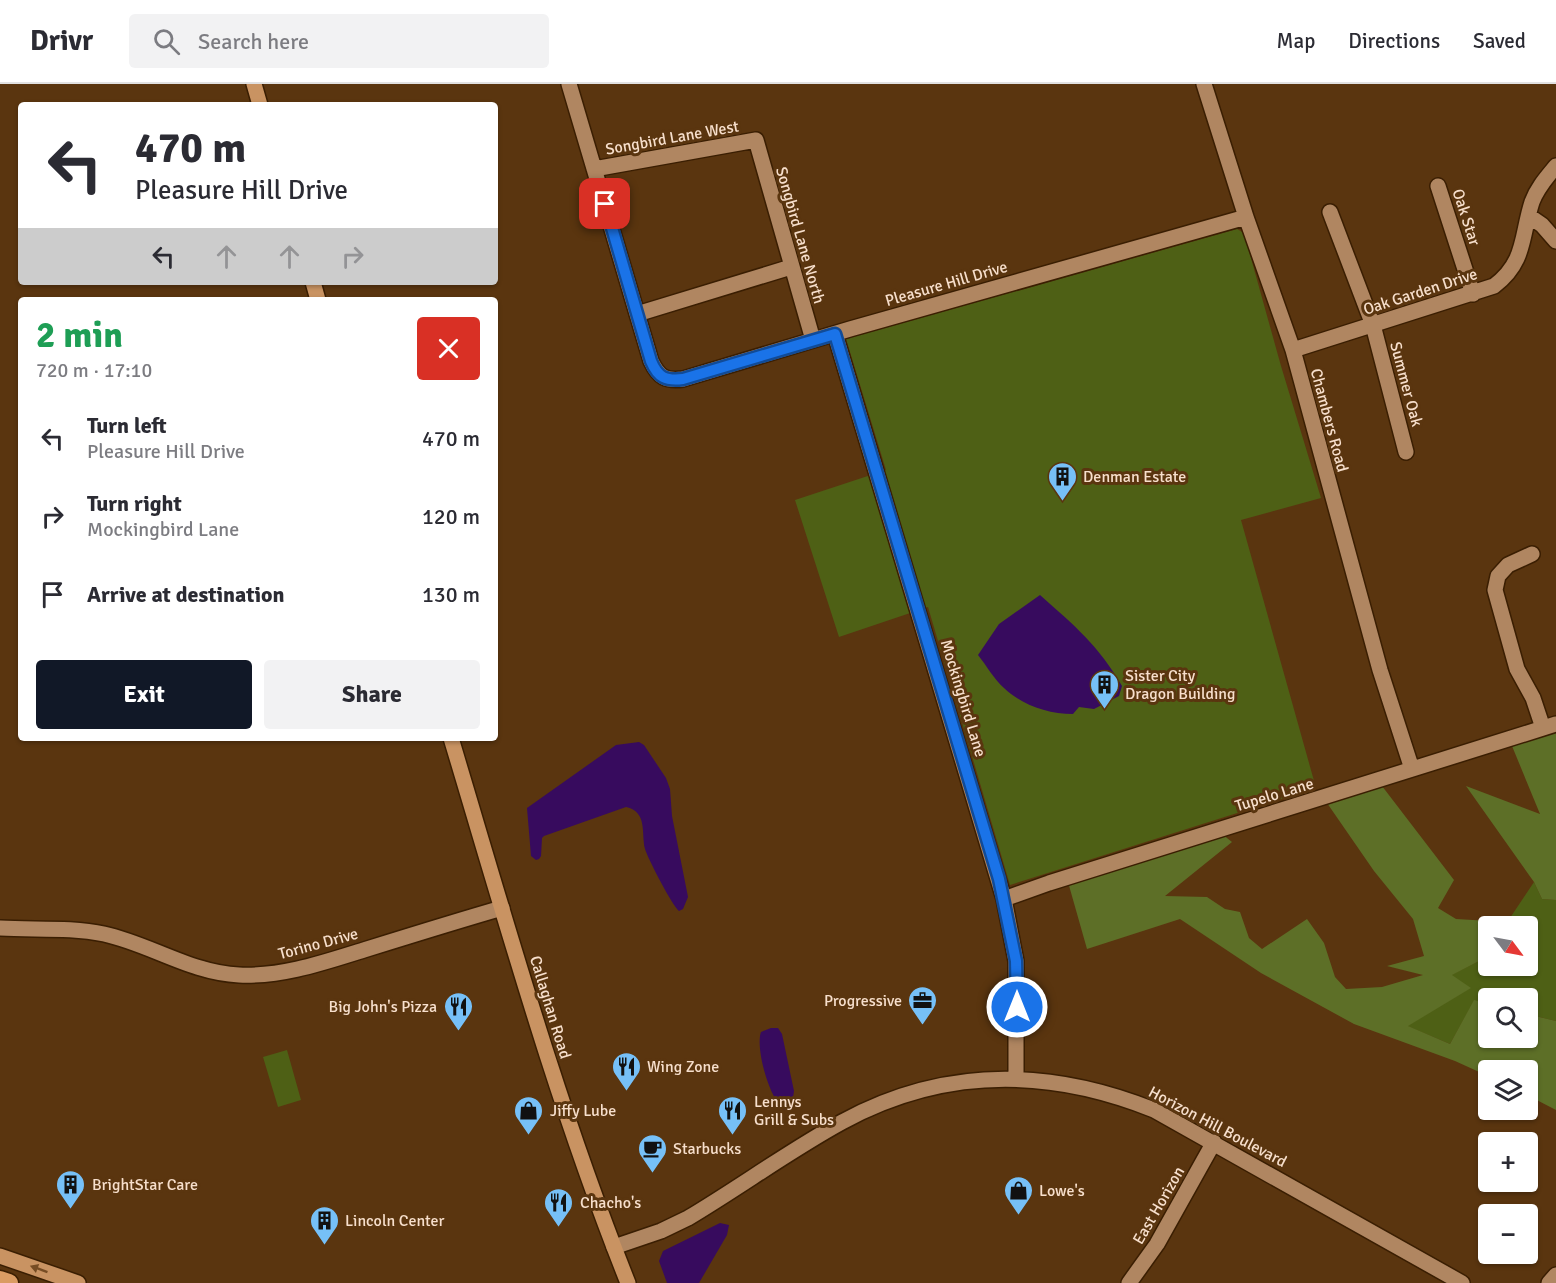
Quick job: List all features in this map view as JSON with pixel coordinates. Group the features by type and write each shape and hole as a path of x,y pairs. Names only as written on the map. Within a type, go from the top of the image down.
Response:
{"highway":[{"path":"0,1280 9,1283"}],"main road":[{"path":"254,84 259,102"},
{"name":"Callaghan Road","path":"452,741 545,1052 628,1283"},
{"path":"0,1256 78,1283"}],"street":[{"path":"569,84 638,314 791,267"},
{"name":"Chambers Road","path":"1204,84 1246,217 1293,350 1380,670 1412,769"},
{"name":"Songbird Lane West","path":"594,169 756,140"},
{"name":"Songbird Lane North","path":"756,140 813,340"},
{"name":"Oak Garden Drive","path":"1293,350 1494,286 1509,274 1520,250 1537,192 1556,166"},
{"name":"Oak Star","path":"1438,186 1473,294"},
{"name":"Summer Oak","path":"1330,212 1372,326 1406,452"},
{"path":"1529,216 1542,225 1556,241"},
{"name":"Pleasure Hill Drive","path":"638,314 651,361 657,373 665,379 683,379 1246,217"},
{"name":"Mockingbird Lane","path":"835,334 1004,899 1016,961 1016,1079"},
{"path":"1532,554 1508,565 1498,576 1495,590 1516,669 1550,726"},
{"name":"Tupelo Lane","path":"1004,899 1550,726"},
{"name":"Torino Drive","path":"0,928 105,934 206,970 255,975 276,974 314,965 502,908"},
{"name":"Horizon Hill Boulevard","path":"614,1247 652,1235 688,1218 833,1127 877,1105 944,1084 1016,1079 1064,1083 1127,1099 1165,1115 1462,1283"},
{"name":"East Horizon","path":"1129,1283 1157,1244 1214,1142"},
{"path":"1549,1283 1556,1275"}],"green space":[{"path":"1237,229 1244,233 1321,498 1241,520 1316,788 1010,885 928,607 839,637 795,500 886,470 846,339"},
{"path":"1556,732 1556,900 1542,899 1534,882 1466,786 1540,814 1512,746"},
{"path":"1382,786 1454,880 1438,908 1456,919 1478,920 1478,962 1452,975 1471,988 1408,1026 1450,1044 1474,1000 1478,1001 1478,1048 1538,1048 1538,1017 1556,1021 1556,1110 1538,1101 1538,1060 1478,1060 1478,1071 1354,1024 1261,973 1180,919 1087,949 1068,882 1222,834 1232,842 1165,896 1207,897 1225,909 1240,912 1249,938 1262,949 1307,919 1324,943 1335,977 1346,989 1382,987 1423,975 1387,966 1424,956 1413,919 1374,871 1327,803"},
{"path":"1534,882 1542,899 1556,900 1556,1021 1538,1017 1538,988 1478,988 1478,1002 1474,1001 1450,1044 1407,1026 1470,988 1451,975 1478,962 1478,976 1538,976 1538,916 1511,916"},
{"path":"287,1050 301,1100 278,1107 263,1057"}],"shaded area":[{"path":"1040,595 1095,647 1122,686 1119,696 1094,709 1079,707 1073,714 1054,712 1019,699 993,676 978,655 999,624"},
{"path":"639,742 644,745 666,778 670,789 672,816 688,897 683,909 679,911 647,854 641,818 638,813 626,807 544,836 541,856 536,860 531,856 527,808 616,745"},
{"path":"778,1028 782,1034 794,1091 791,1111 786,1111 774,1097 762,1062 761,1032"},
{"path":"720,1223 729,1225 727,1235 699,1283 667,1283 659,1261 663,1251"}],"place":[{"name":"Denman Estate","path":"1062,502"},
{"name":"Sister City Dragon Building","path":"1104,710"},
{"name":"Progressive","path":"923,1026"},
{"name":"Big John's Pizza","path":"458,1032"},
{"name":"Wing Zone","path":"626,1092"},
{"name":"Jiffy Lube","path":"529,1136"},
{"name":"Lennys Grill & Subs","path":"733,1136"},
{"name":"Starbucks","path":"652,1174"},
{"name":"BrightStar Care","path":"71,1210"},
{"name":"Lowe's","path":"1018,1216"},
{"name":"Chacho's","path":"559,1228"},
{"name":"Lincoln Center","path":"324,1246"}],"route":[{"path":"605,204 651,361 659,376 671,380 683,379 835,334 999,879 1016,961 1017,1007"}]}
